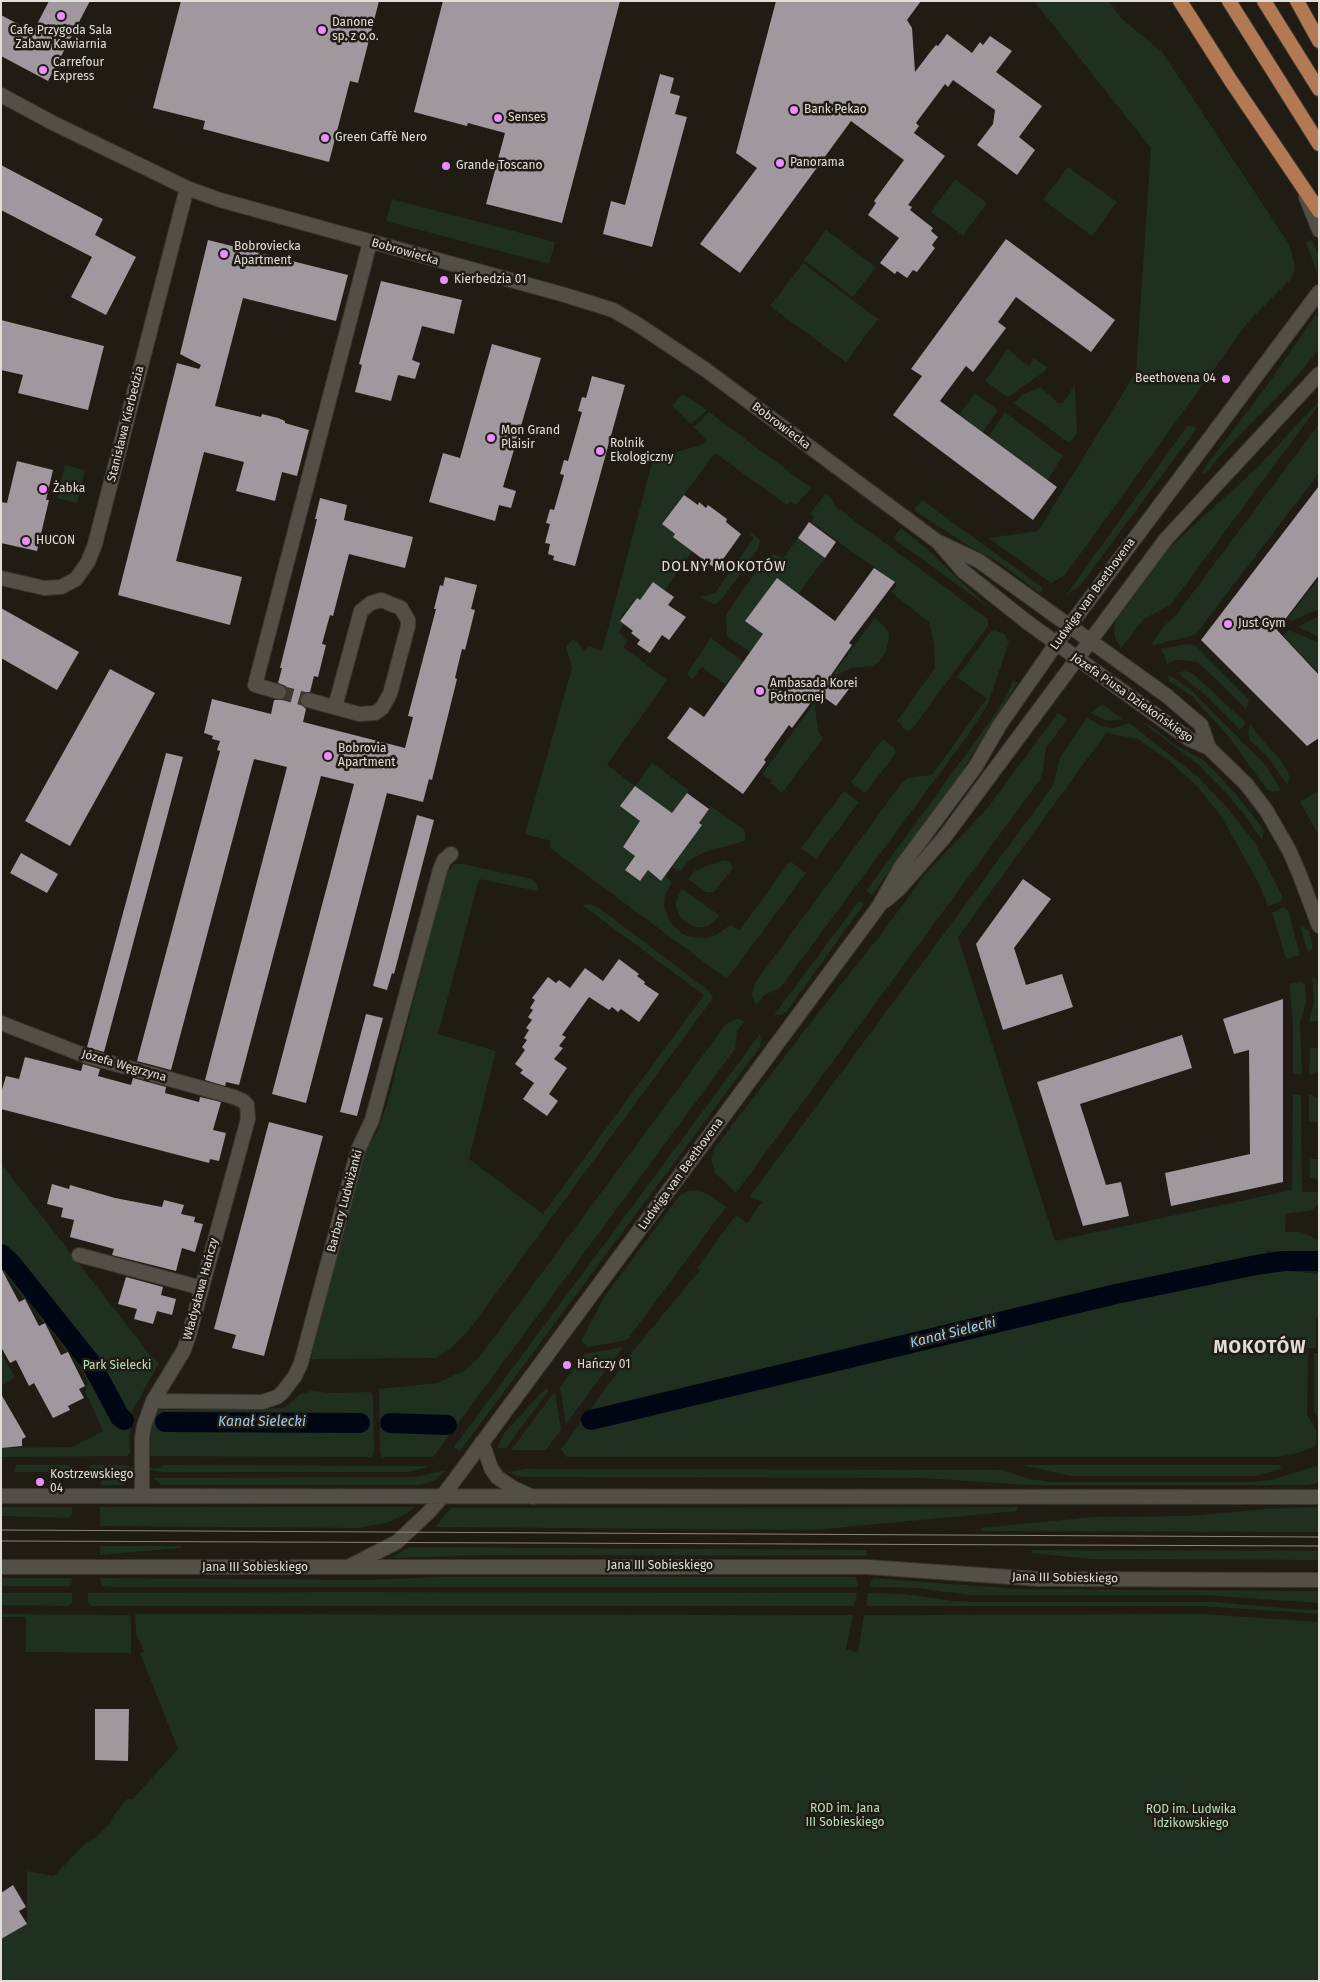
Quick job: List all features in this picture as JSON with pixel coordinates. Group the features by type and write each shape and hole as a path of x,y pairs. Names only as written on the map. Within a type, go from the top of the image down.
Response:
{"main road":[{"path":"1180,1 1231,81 1319,211"},
{"path":"1229,1 1319,144"},
{"path":"1264,1 1319,89"},
{"path":"1297,1 1319,41"}],"street":[{"name":"Bobrowiecka","path":"1,95 53,123 186,188 220,200 565,295 613,310 700,366 938,542 979,561 1070,625"},
{"path":"1301,185 1319,230"},
{"name":"Stanisława Kierbedzia","path":"1,578 44,588 61,587 76,579 88,562 98,535 186,188"},
{"path":"279,692 256,685 370,242"},
{"name":"Ludwiga van Beethovena","path":"345,1568 383,1550 403,1537 442,1497 879,906 901,867 976,766 999,726 1056,644 1319,292"},
{"name":"Ludwiga van Beethovena","path":"879,906 900,890 943,839 1166,539 1319,374"},
{"name":"Bobrowiecka","path":"938,542 963,571 1056,644"},
{"path":"308,700 335,707 366,714 375,713 382,708 388,701 408,626 408,620 401,608 381,600 371,603 361,611 335,707"},
{"name":"Józefa Piusa Dziekońskiego","path":"1070,625 1184,709 1201,725 1209,748"},
{"name":"Józefa Piusa Dziekońskiego","path":"1056,644 1188,739 1209,748 1246,784 1266,810 1300,873 1319,926"},
{"name":"Barbary Ludwiżanki","path":"153,1402 262,1402 282,1393 295,1376 301,1363 358,1150 372,1120 440,870 444,860 451,854"},
{"name":"Józefa Węgrzyna","path":"1,1023 86,1056 234,1097 247,1105"},
{"name":"Władysława Hańczy","path":"142,1496 143,1432 153,1402 187,1342 248,1119 247,1105"},
{"path":"78,1255 202,1288"},
{"path":"482,1442 491,1468 497,1477 512,1488 533,1497"},
{"path":"1,1496 1319,1496"},
{"name":"Jana III Sobieskiego","path":"1,1567 867,1567 1039,1579 1319,1580"}],"green space":[{"path":"1034,1 1108,1 1122,19 1162,52 1289,244 1295,267 1290,280 1248,322 1065,575 1051,583 989,538 1038,531 1136,372 1151,148"},
{"path":"1068,167 1117,202 1092,236 1043,200"},
{"path":"955,179 987,203 963,236 931,212"},
{"path":"392,199 555,242 549,264 386,221"},
{"path":"826,230 876,267 853,297 804,260"},
{"path":"1312,240 1318,253 1317,273 1306,242"},
{"path":"803,263 878,319 846,362 770,306"},
{"path":"1316,314 1319,318 1319,349 1294,380 1226,449 1205,474 1202,471 1268,384"},
{"path":"1007,349 1029,366 1034,358 1047,368 1008,397 985,381"},
{"path":"1075,385 1077,434 1069,443 1014,403 1024,394 1040,387 1058,403 1063,403"},
{"path":"975,393 998,410 982,433 959,415"},
{"path":"684,395 707,410 691,424 672,406 680,396"},
{"path":"1319,401 1319,405 1171,604 1143,620 1121,648 1115,638 1114,628 1116,620 1169,548 1258,467"},
{"path":"709,412 811,488 796,505 790,501 787,505 715,453 662,524 694,549 664,591 653,582 640,600 636,598 619,620 624,624 619,633 628,640 623,647 667,680 607,765 635,786 620,806 645,824 623,847 635,856 625,870 640,881 650,868 661,880 665,876 672,882 665,895 664,905 670,922 682,934 690,937 707,938 716,935 730,925 740,930 790,861 806,873 727,979 550,848 551,841 525,834 572,668 566,646 574,639 584,650 589,646 602,651 653,459 703,444 706,440 694,427"},
{"path":"1005,412 1063,456 1047,480 988,437"},
{"path":"1319,424 1319,473 1195,635 1153,645 1152,643 1166,624 1177,614"},
{"path":"1188,425 1197,428 1080,586 1066,595"},
{"path":"65,465 85,470 77,503 57,498"},
{"path":"825,494 832,499 836,507 988,619 988,626 912,729 908,731 902,728 903,726 897,721 935,668 934,644 929,622 891,592 897,584 811,522 814,517 810,514"},
{"path":"922,500 1043,588 1040,593 1001,564 964,543 914,510"},
{"path":"901,528 925,547 988,607 893,538"},
{"path":"752,533 760,540 758,549 721,600 715,605 700,597 715,593 754,538 750,535"},
{"path":"798,538 825,558 798,594 776,579 746,621 776,644 764,661 727,636 726,615 766,557 774,554 783,558"},
{"path":"1319,578 1319,609 1292,621 1287,619"},
{"path":"1319,616 1319,637 1298,627"},
{"path":"875,618 888,631 889,637 886,652 879,662 872,666 852,668 836,675 834,673"},
{"path":"995,630 1004,634 1009,642 988,704 966,738 780,988 764,995 756,1005 752,995 755,983 901,784 908,778 932,775 987,698 957,677 991,631"},
{"path":"1289,630 1319,643 1319,671 1317,672 1283,635"},
{"path":"711,638 743,661 725,684 702,667 692,679 687,674"},
{"path":"1187,644 1195,645 1249,700 1246,709 1198,662 1176,660 1167,664 1164,654 1160,649"},
{"path":"1184,671 1192,673 1245,722 1243,728 1239,729 1203,693 1178,673"},
{"path":"1168,674 1190,689 1267,767 1281,790 1273,792 1267,789 1228,736 1192,696 1169,681"},
{"path":"1012,682 1018,682 959,776 872,895 866,891 991,720 1007,695"},
{"path":"817,699 816,716 819,733 823,738 782,793 770,783 772,781 762,774"},
{"path":"1102,704 1123,719 1107,721 1090,713"},
{"path":"1058,713 1067,719 1046,748 1042,775 1039,781 736,1193 715,1173 711,1159 714,1149 882,933 926,873 986,810"},
{"path":"1087,718 1102,726 1113,728 1129,723 1197,776 1229,810 1255,843 1283,898 1280,902 1268,906 1258,882 1221,816 1196,785 1168,760 1138,739 1106,733 958,937 1055,1241 1292,1190 1293,1095 1301,1095 1302,1192 1319,1192 1319,1203 1312,1210 1286,1214 1285,1232 1301,1232 1319,1240 1319,1253 1266,1251 1279,1270 1319,1274 1319,1318 1316,1319 1316,1348 1308,1348 1307,1414 1316,1430 1317,1443 1314,1447 1294,1454 1276,1457 567,1457 561,1449 637,1346 700,1270 697,1268 736,1215 747,1223 762,1202 750,1196 1053,786 1060,758"},
{"path":"1142,722 1152,727 1174,744 1203,760 1235,793 1264,830 1262,840 1244,814 1199,765"},
{"path":"1251,723 1256,733 1280,759 1287,771 1290,778 1287,785 1270,760 1250,740 1248,734"},
{"path":"883,739 894,748 896,753 865,793 851,782"},
{"path":"652,763 689,790 672,813 635,786"},
{"path":"844,791 859,802 816,859 801,848"},
{"path":"1317,791 1319,798 1319,836 1300,802"},
{"path":"711,806 743,829 745,841 705,852 690,860 678,872 672,867 702,825 699,823"},
{"path":"725,860 730,862 733,868 714,892 706,892 688,879 695,871"},
{"path":"453,864 463,864 532,879 537,884 538,891 479,879 438,1034 496,1051 469,1159 543,1214 704,995 582,905 590,904 599,908 708,990 713,998 469,1330 450,1349 437,1358 311,1359 362,1155 377,1132 387,1104 445,877"},
{"path":"682,889 720,916 709,925 702,927 694,927 684,921 679,915 675,903"},
{"path":"859,901 864,904 787,1011 781,1015 774,1015"},
{"path":"1283,907 1288,910 1300,955 1286,959 1272,913"},
{"path":"1300,925 1309,931 1312,948 1308,953"},
{"path":"1312,976 1317,980 1319,989 1319,1021 1309,1022 1314,1002"},
{"path":"1302,982 1305,985 1306,1002 1300,1023 1302,1074 1293,1074 1293,1022 1289,983"},
{"path":"737,1019 745,1021 737,1031 735,1049 433,1457 382,1457 380,1452 379,1389 437,1383 463,1371 478,1359 726,1024"},
{"path":"760,1034 760,1047 460,1451 454,1447"},
{"path":"1310,1048 1319,1048 1319,1072 1309,1076"},
{"path":"1309,1094 1319,1098 1319,1122 1309,1122"},
{"path":"1310,1159 1319,1159 1319,1180 1310,1177"},
{"name":"Park Sielecki","path":"1,1164 151,1356 159,1363 133,1410 129,1438 130,1453 127,1456 1,1457 1,1448 72,1447 103,1431 85,1391 87,1389 86,1386 89,1384 70,1350 66,1352 27,1298 23,1299 7,1275 1,1277"},
{"path":"698,1190 710,1195 726,1207 627,1340 588,1347 581,1341 603,1299 679,1196 688,1191"},
{"path":"623,1347 566,1424 560,1387 585,1354"},
{"path":"1,1353 15,1377 5,1384 1,1384"},
{"path":"1314,1353 1319,1353 1319,1420 1314,1412"},
{"path":"546,1388 549,1390 506,1448 497,1448 505,1432"},
{"path":"311,1391 331,1393 370,1392 373,1396 374,1452 372,1457 149,1456 152,1424 155,1415 160,1410 284,1408 301,1394"},
{"path":"555,1391 561,1430 546,1450 511,1450"},
{"path":"16,1465 69,1465 72,1468 72,1472 14,1472"},
{"path":"92,1465 124,1465 134,1468 134,1471 89,1472 89,1468"},
{"path":"164,1465 427,1467 408,1472 164,1472 150,1470 150,1468 160,1468"},
{"path":"1021,1465 1280,1465 1281,1469 1255,1476 1071,1476"},
{"path":"1319,1465 1319,1480 1315,1484 1306,1485 1030,1485 921,1478 521,1477 507,1472 527,1469 1002,1470 1030,1479 1050,1482 1249,1482 1271,1480"},
{"path":"446,1471 434,1481 418,1485 161,1485 153,1478 415,1477"},
{"path":"131,1479 124,1485 100,1485 102,1480"},
{"path":"1,1507 72,1507 72,1514 69,1518 1,1516"},
{"path":"100,1507 414,1508 406,1514 386,1523 357,1528 100,1526"},
{"path":"1017,1507 1017,1511 813,1530 435,1527 451,1508"},
{"path":"1319,1507 1319,1532 981,1531 981,1528 1093,1517 1190,1516 1277,1508"},
{"path":"100,1546 181,1546 181,1548 100,1555"},
{"path":"410,1547 867,1550 867,1556 494,1555 390,1558"},
{"path":"1032,1550 1319,1551 1319,1560 1091,1559 1032,1553"},
{"path":"441,1577 855,1577 858,1583 857,1587 115,1587 102,1586 100,1578 364,1580"},
{"path":"1,1578 72,1578 71,1586 1,1586"},
{"path":"873,1578 1016,1589 1319,1591 1319,1603 1203,1595 970,1595 917,1588 869,1587"},
{"path":"1,1593 72,1593 72,1603 69,1606 1,1605"},
{"path":"88,1593 857,1593 854,1606 91,1606 88,1603"},
{"path":"868,1593 905,1594 953,1601 977,1602 1217,1602 1319,1610 1319,1614 1203,1606 866,1606"},
{"path":"1,1614 128,1615 131,1617 131,1653 26,1652 26,1617 1,1617"},
{"name":"ROD im. Jana III Sobieskiego","path":"135,1614 853,1615 846,1649 858,1652 864,1615 1203,1614 1319,1622 1319,1981 1,1981 1,1939 27,1923 27,1871 54,1876 87,1842 95,1838 110,1823 127,1799 133,1799 178,1749 140,1653 144,1652 136,1633"}],"building":[{"path":"49,1 90,1 48,81 1,56 1,15 33,32"},
{"path":"181,1 379,1 358,83 350,81 329,162 203,129 205,121 153,108"},
{"path":"443,1 620,1 562,223 486,204 505,133 468,123 467,126 414,112"},
{"path":"776,1 921,1 907,20 912,28 915,72 947,34 972,53 980,42 983,45 990,36 1012,51 996,72 1042,106 1019,137 1035,150 1017,175 977,145 993,124 995,110 953,80 948,87 945,84 916,123 919,126 914,133 945,156 908,205 912,207 910,210 933,228 931,231 938,237 932,245 935,248 917,272 913,270 907,278 897,271 895,274 880,263 899,238 868,215 876,203 874,201 904,160 851,121 740,273 700,244 757,168 736,153"},
{"path":"660,74 674,78 670,93 680,96 675,114 687,117 652,247 603,234 611,201 625,205"},
{"path":"1,165 103,219 95,235 136,257 106,315 71,297 92,257 1,210"},
{"path":"1006,239 1115,320 1091,352 1016,297 998,322 1006,328 973,372 966,366 940,401 1057,487 1033,520 893,415 922,376 911,369"},
{"path":"208,240 348,275 336,321 243,298 215,406 261,417 262,414 278,418 285,421 285,423 309,430 297,476 282,472 275,501 236,491 244,462 204,452 176,561 242,577 230,625 118,595 177,363 199,369 201,365 180,354"},
{"path":"381,281 462,300 454,334 422,326 412,360 420,363 415,379 398,375 391,401 355,392 362,365 359,364"},
{"path":"1,320 104,346 88,410 18,393 23,375 1,370"},
{"name":"Mon Grand Plaisir","path":"492,344 541,358 503,487 516,491 511,508 499,505 495,521 429,502 443,453 460,458"},
{"path":"592,376 625,385 575,566 553,560 554,556 548,554 550,544 545,543 550,524 546,523 550,509 554,510 564,475 560,474 564,460 568,461 582,412 578,411 582,397 586,398"},
{"path":"17,461 53,470 46,500 49,500 37,551 1,543 1,502 7,503"},
{"path":"1319,486 1319,575 1277,630 1319,675 1319,738 1307,746 1201,640"},
{"path":"684,495 698,505 699,502 706,508 708,505 727,519 726,522 741,534 716,569 673,537 675,534 662,524"},
{"path":"320,498 347,505 344,520 413,537 405,568 349,554 333,616 330,615 322,644 326,645 318,677 314,676 310,692 305,692 300,697 300,703 306,709 303,722 405,748 413,717 408,716 436,609 434,609 440,585 443,586 445,577 477,585 471,609 475,610 465,650 462,649 455,678 457,679 432,780 429,779 423,802 387,793 306,1103 272,1094 354,784 321,776 239,1085 226,1082 225,1086 205,1080 287,767 254,759 171,1070 137,1061 220,751 217,750 220,741 212,739 213,736 204,733 212,699 271,714 274,700 282,700 287,695 286,686 278,683 282,668 280,668 317,519 315,519"},
{"path":"809,522 836,542 825,558 798,538"},
{"path":"874,568 895,582 849,643 852,645 831,675 849,689 836,706 818,693 792,728 789,725 743,794 667,738 690,707 704,717 763,634 745,621 777,578 835,621"},
{"path":"653,582 674,597 668,605 686,617 669,640 662,635 650,653 637,644 640,640 631,633 633,631 620,621 637,598 640,600"},
{"path":"1,608 79,652 57,690 1,658"},
{"path":"110,669 155,693 70,846 25,821"},
{"path":"166,753 183,757 104,1052 87,1047"},
{"path":"635,786 672,813 687,793 709,809 699,823 702,825 661,881 648,870 640,881 625,870 635,856 623,847 640,821 620,806"},
{"path":"417,815 434,820 394,974 392,973 387,990 373,986"},
{"path":"21,853 58,874 47,893 10,873"},
{"path":"1023,879 1051,899 1014,948 1026,985 1062,974 1073,1007 1003,1030 976,944"},
{"path":"619,959 639,974 637,976 645,982 644,984 659,994 639,1022 621,1009 618,1012 612,1007 609,1010 589,997 562,1035 566,1037 559,1046 563,1048 554,1059 567,1068 549,1094 558,1101 547,1116 523,1099 534,1083 520,1073 523,1070 515,1064 525,1050 522,1047 527,1040 524,1038 529,1030 526,1028 532,1020 528,1017 533,1010 530,1008 535,1000 532,998 548,977 556,983 559,980 570,988 585,968 603,981"},
{"path":"1283,999 1283,1182 1171,1206 1165,1173 1250,1154 1249,1050 1234,1054 1223,1019"},
{"path":"366,1014 383,1018 357,1116 340,1112"},
{"path":"1182,1035 1192,1068 1080,1104 1106,1185 1121,1182 1129,1216 1083,1226 1037,1082"},
{"path":"25,1057 81,1071 83,1064 100,1069 98,1076 131,1085 133,1078 166,1087 165,1093 199,1102 200,1097 221,1102 213,1130 226,1133 219,1161 210,1159 209,1163 1,1109 1,1093 6,1076 19,1079"},
{"path":"269,1122 323,1136 264,1356 232,1348 236,1335 214,1329"},
{"path":"52,1184 69,1189 70,1185 115,1198 162,1207 164,1200 184,1205 181,1214 195,1217 194,1222 203,1224 195,1252 182,1248 176,1271 112,1255 114,1249 70,1237 74,1220 61,1217 63,1208 47,1204"},
{"path":"1,1268 19,1302 25,1299 39,1326 45,1323 61,1355 68,1352 85,1386 79,1389 84,1398 68,1406 70,1410 53,1418 34,1383 29,1386 16,1360 10,1363 1,1347"},
{"path":"126,1277 163,1287 161,1295 176,1299 172,1315 157,1311 153,1324 134,1319 137,1309 118,1304"},
{"path":"1,1394 26,1437 22,1439 22,1446 1,1448"},
{"path":"95,1709 129,1709 128,1761 95,1760"},
{"path":"13,1885 26,1907 19,1911 27,1924 1,1939 1,1893"}],"waterway":[{"path":"1,1254 11,1263 91,1363 120,1417 124,1420"},
{"name":"Kanał Sielecki","path":"591,1420 1116,1294 1256,1265 1284,1261 1319,1261"},
{"name":"Kanał Sielecki","path":"165,1422 360,1423"},
{"name":"Kanał Sielecki","path":"390,1423 447,1425"}],"tunnel":[{"path":"279,692 308,700"}],"tram line":[{"path":"1,1530 1319,1537"},
{"path":"1,1541 1319,1546"}],"place":[{"name":"Cafe Przygoda Sala Zabaw Kawiarnia","path":"61,16"},
{"name":"Danone sp. z o.o.","path":"322,30"},
{"name":"Carrefour Express","path":"43,70"},
{"name":"Bank Pekao","path":"794,110"},
{"name":"Senses","path":"498,118"},
{"name":"Green Caffè Nero","path":"325,138"},
{"name":"Panorama","path":"780,163"},
{"name":"Grande Toscano","path":"446,166"},
{"name":"Bobroviecka Apartment","path":"224,254"},
{"name":"Kierbedzia 01","path":"444,280"},
{"name":"Beethovena 04","path":"1226,379"},
{"name":"Mon Grand Plaisir","path":"491,438"},
{"name":"Rolnik Ekologiczny","path":"600,451"},
{"name":"Żabka","path":"43,489"},
{"name":"HUCON","path":"26,541"},
{"name":"Just Gym","path":"1228,624"},
{"name":"Ambasada Korei Północnej","path":"760,691"},
{"name":"Bobrovia Apartment","path":"328,756"},
{"name":"Hańczy 01","path":"567,1365"},
{"name":"Kostrzewskiego 04","path":"40,1482"}],"district":[{"name":"DOLNY MOKOTÓW","path":"724,567"},
{"name":"MOKOTÓW","path":"1260,1348"}],"park label":[{"name":"ROD im. Ludwika Idzikowskiego","path":"1191,1817"}]}
